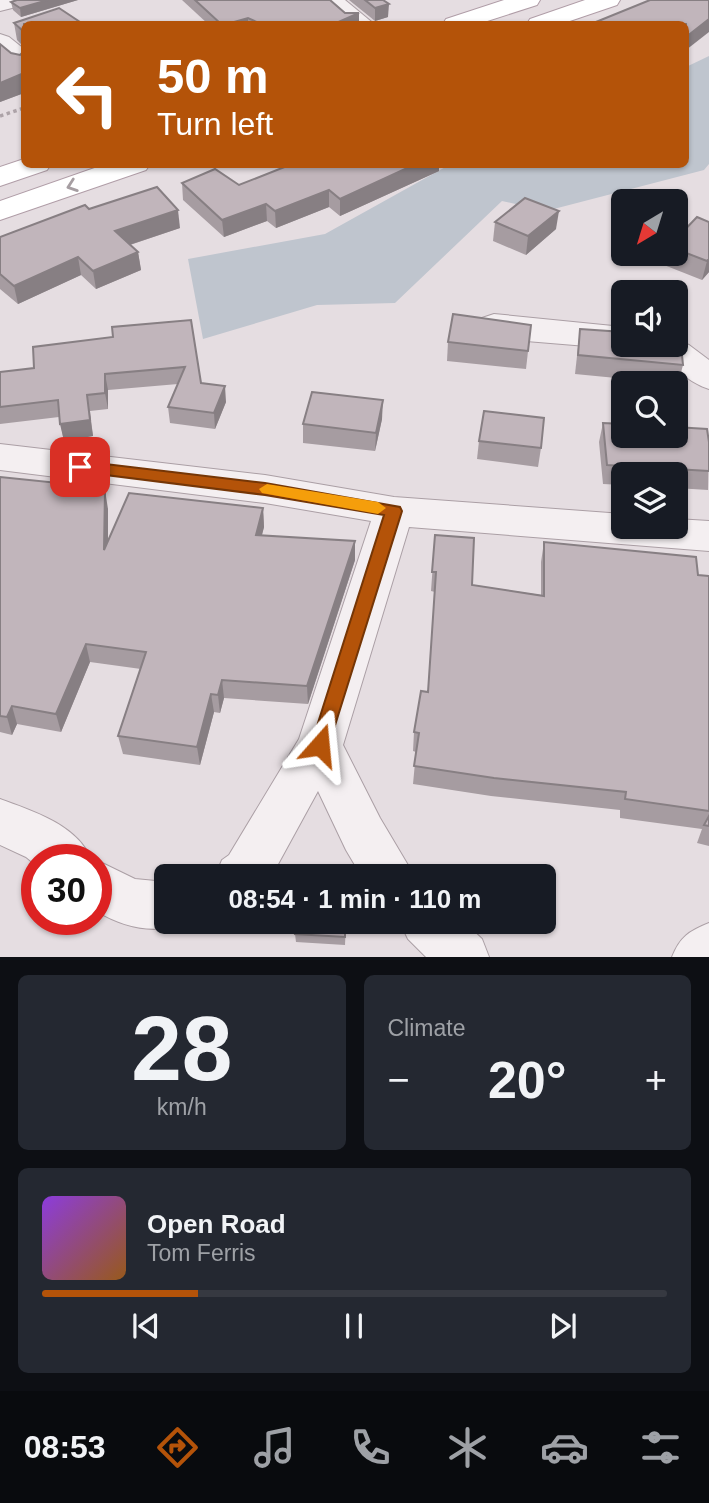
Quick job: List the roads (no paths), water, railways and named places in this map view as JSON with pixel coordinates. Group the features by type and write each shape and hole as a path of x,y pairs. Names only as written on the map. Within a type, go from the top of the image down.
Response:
{"main road":[{"path":"464,21 528,0"},
{"path":"548,21 608,0"},
{"path":"0,177 26,168"},
{"path":"0,211 124,168"}],"street":[{"path":"0,4 15,0"},
{"path":"330,0 358,21"},
{"path":"0,42 21,60"},
{"path":"494,324 514,329 611,337"},
{"path":"682,357 709,377"},
{"path":"0,457 265,489 394,511 709,536"},
{"path":"251,864 320,745 394,511"},
{"path":"320,745 363,834 382,864"},
{"path":"0,821 47,844"},
{"path":"112,892 128,902 154,905"},
{"path":"439,934 463,957"},
{"path":"698,957 709,948"}]}
